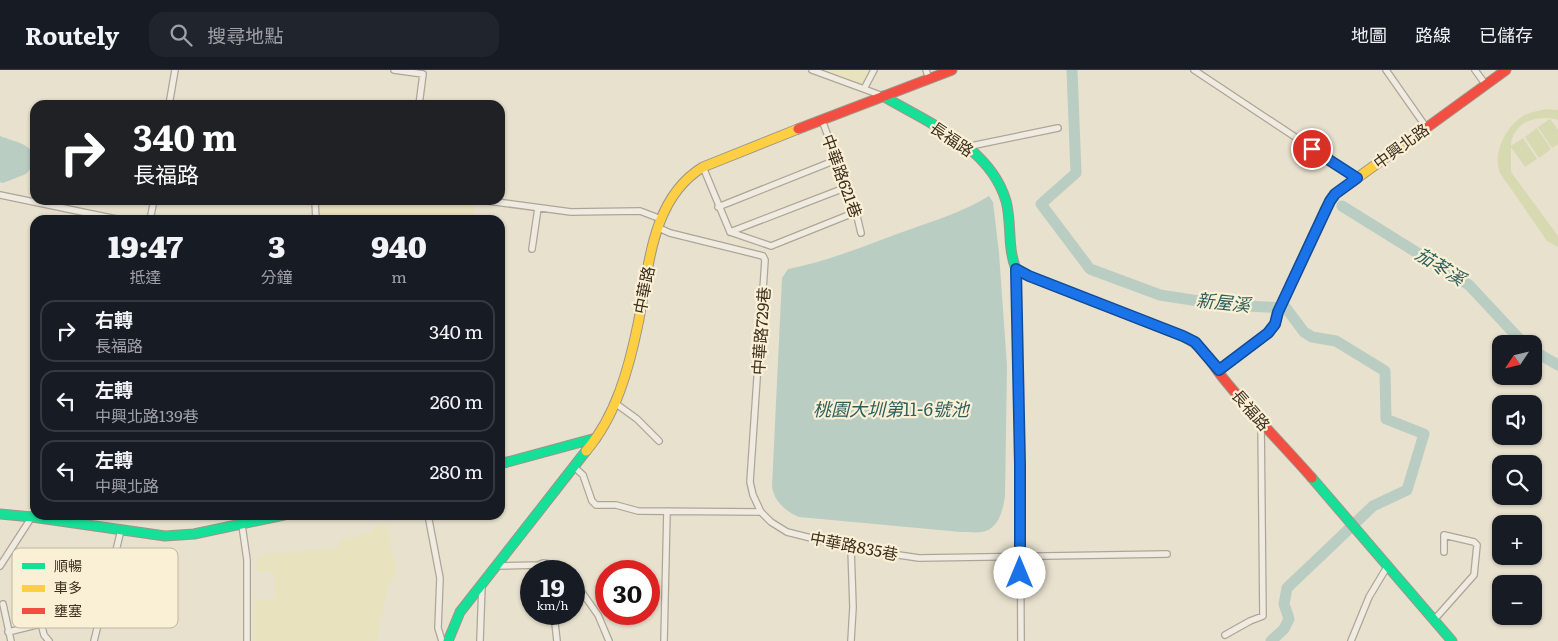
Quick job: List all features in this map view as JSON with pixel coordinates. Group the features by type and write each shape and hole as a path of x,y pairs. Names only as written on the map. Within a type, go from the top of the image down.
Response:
{"street":[{"path":"170,100 175,70"},
{"path":"394,70 423,74 420,100"},
{"path":"812,70 883,96"},
{"path":"864,89 874,70"},
{"path":"926,70 929,79"},
{"name":"中華路","path":"448,641 460,612 573,466 597,438 615,403 638,324 645,277 660,224 670,199 674,194 690,176 703,167 952,70"},
{"name":"中興北路","path":"1194,70 1357,178 1506,70"},
{"path":"1386,70 1426,127"},
{"path":"1475,70 1486,85"},
{"name":"長福路","path":"883,96 966,147 988,166 998,182 1006,204 1010,254 1016,269 1029,276 1195,342 1219,370 1223,378 1452,641"},
{"name":"中華路621巷","path":"822,120 856,212 861,233"},
{"path":"966,147 1058,128"},
{"path":"718,207 836,160"},
{"path":"703,167 730,232 771,246 856,212"},
{"path":"1219,370 1268,333 1275,324 1278,312 1330,201 1335,194 1357,178"},
{"path":"730,232 847,187"},
{"path":"0,195 30,201"},
{"path":"505,203 571,212 640,211 660,224"},
{"path":"48,205 97,215"},
{"path":"532,249 538,208"},
{"name":"中華路729巷","path":"660,224 670,233 763,256 765,260 750,482 753,495 761,512"},
{"path":"1016,269 1021,641"},
{"path":"615,403 637,419 659,441"},
{"path":"1225,634 1263,616 1261,422"},
{"path":"505,463 597,438"},
{"path":"573,466 583,475 592,501 596,505 616,505 638,511 761,512"},
{"path":"664,641 667,511"},
{"name":"中華路835巷","path":"761,512 770,522 787,532 851,548 924,558 1167,554"},
{"path":"0,514 30,515"},
{"path":"0,566 30,520"},
{"path":"62,520 165,536 194,534 263,520"},
{"path":"429,520 440,578 438,628 442,641"},
{"path":"242,525 247,560 247,641"},
{"path":"117,548 121,530"},
{"path":"1434,620 1474,575 1477,545 1474,542 1444,536 1444,552"},
{"path":"851,548 853,607 851,641"},
{"path":"495,566 520,565"},
{"path":"1351,641 1369,596 1387,567"},
{"path":"480,641 482,583"},
{"path":"585,597 598,615 609,641"},
{"path":"3,604 11,641"},
{"path":"555,625 557,641"},
{"path":"8,632 27,628"},
{"path":"43,628 44,636 49,641"},
{"path":"94,641 97,628"}],"shaded area":[{"path":"820,70 871,70 863,85"},
{"path":"321,205 476,205 474,215 320,215"},
{"path":"387,525 397,574 388,584 377,641 254,641 254,600 275,599 274,572 258,572 257,559 263,554 339,548 339,540 370,533 375,526"}],"green space":[{"path":"1546,109 1558,110 1558,120 1550,118 1534,119 1521,126 1512,138 1511,146 1523,138 1537,159 1525,167 1511,147 1511,172 1558,236 1558,247 1547,241 1500,173 1498,166 1499,149 1511,126 1526,115"},
{"path":"1550,119 1558,130 1558,144 1552,148 1538,127"},
{"path":"1537,128 1551,149 1539,158 1525,137"}],"water":[{"path":"0,136 19,142 30,150 30,170 26,174 3,183 0,182"},
{"name":"桃園大圳第11-6號池","path":"989,196 993,202 999,253 1007,366 1005,496 1001,513 996,523 988,530 982,532 961,532 799,517 789,512 778,501 772,486 782,278 788,269 857,249 956,213"}],"waterway":[{"name":"新屋溪","path":"1072,70 1076,173 1041,204 1090,269 1160,295 1224,305 1286,308 1304,332 1312,337 1336,341 1385,371 1386,419 1424,434 1407,490 1373,506 1287,588 1284,604 1289,619 1284,629 1271,641"},
{"name":"茄苳溪","path":"1342,206 1469,285 1516,335"},
{"name":"茄苳溪","path":"1542,356 1558,365"}],"traffic: fast":[{"path":"883,96 955,138 986,165 998,182 1006,201 1011,252 1016,269 1029,276 1184,337"},
{"path":"505,463 596,438"},
{"path":"448,641 460,612 586,451"},
{"path":"1312,478 1452,641"},
{"path":"0,514 30,517"},
{"path":"53,520 165,536 194,534 260,520"}],"traffic: slow":[{"path":"586,451 606,423 626,374 638,324 649,259 662,216 672,197 685,181 703,167 798,129"},
{"path":"1219,370 1268,333 1275,324 1278,312 1325,210 1335,194 1407,142"}],"traffic: jam":[{"path":"798,129 952,70"},
{"path":"1407,142 1506,70"},
{"path":"1184,337 1202,350 1245,404 1312,478"}],"route":[{"path":"1020,573 1016,269 1029,276 1183,336 1195,342 1219,370 1268,333 1275,324 1278,312 1330,201 1335,194 1357,178 1312,149"}]}
